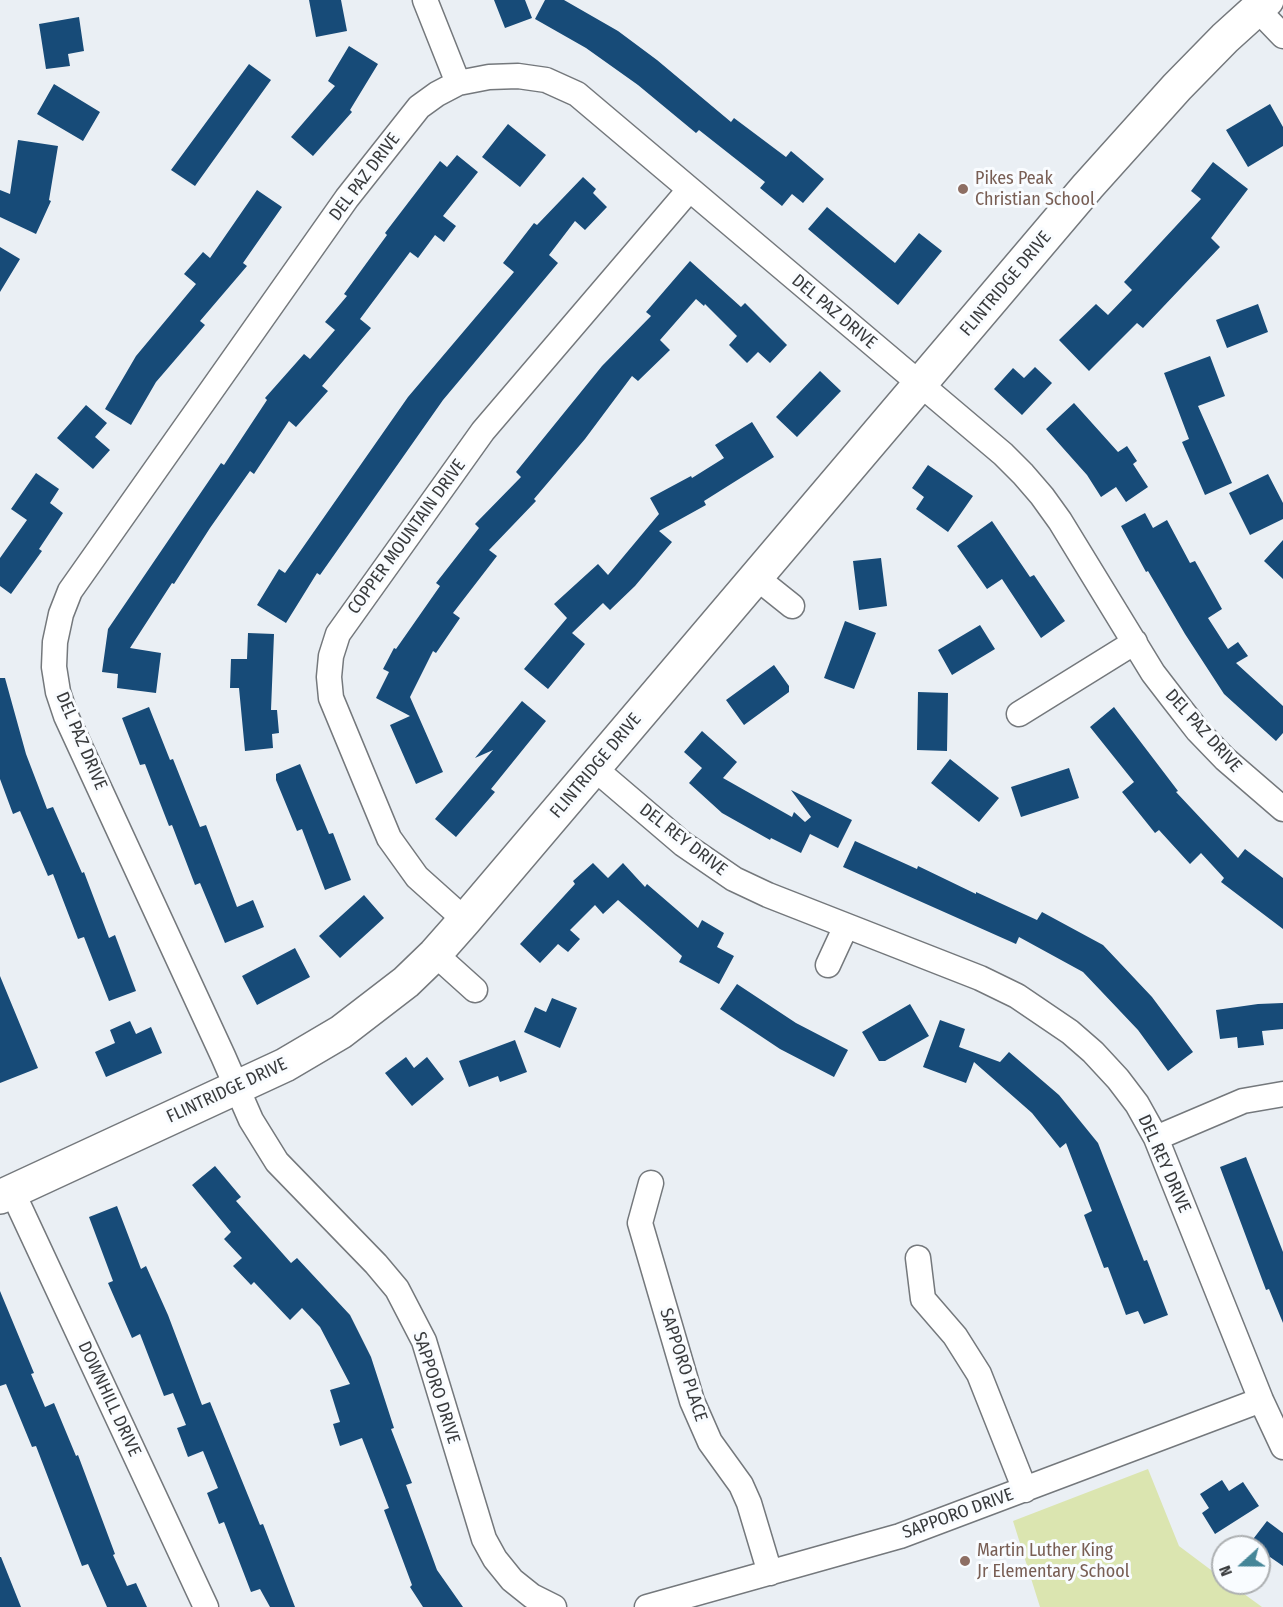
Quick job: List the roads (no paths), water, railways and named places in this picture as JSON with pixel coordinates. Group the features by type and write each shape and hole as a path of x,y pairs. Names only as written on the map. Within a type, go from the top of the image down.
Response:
{"street":[{"path":"425,0 458,83"},
{"path":"1262,4 1283,36"},
{"name":"FLINTRIDGE DRIVE","path":"6,1194 285,1065 341,1032 406,982 465,920 1088,186 1177,87 1262,4"},
{"name":"DEL PAZ DRIVE","path":"237,1087 66,716 58,692 54,667 55,642 61,614 70,591 347,198 419,107 458,83 489,77 518,76 546,80 577,94 1003,454 1042,496 1060,521 1153,673 1198,731 1232,766 1283,809"},
{"name":"COPPER MOUNTAIN DRIVE","path":"465,920 417,877 389,838 331,698 329,677 331,657 338,634 483,431 689,189"},
{"path":"757,578 792,606"},
{"path":"1019,714 1135,642"},
{"name":"DEL REY DRIVE","path":"594,768 683,844 734,879 980,978 1043,1012 1078,1039 1118,1079 1137,1104 1156,1138 1261,1400 1283,1447"},
{"path":"828,965 846,926"},
{"path":"435,954 475,990"},
{"name":"SAPPORO DRIVE","path":"237,1087 251,1120 278,1162 397,1289 424,1341 484,1539 495,1559 512,1580 532,1596 554,1607"},
{"path":"1156,1138 1243,1101 1283,1094"},
{"name":"SAPPORO PLACE","path":"651,1183 640,1223 692,1401 710,1442 741,1485 750,1503 770,1572"},
{"name":"DOWNHILL DRIVE","path":"6,1194 206,1607"},
{"path":"918,1258 923,1299 955,1336 979,1374 1025,1490"},
{"name":"SAPPORO DRIVE","path":"647,1607 900,1536 1261,1400"}],"place":[{"name":"Pikes Peak Christian School","path":"963,189"},
{"name":"Martin Luther King Jr Elementary School","path":"965,1561"}]}
